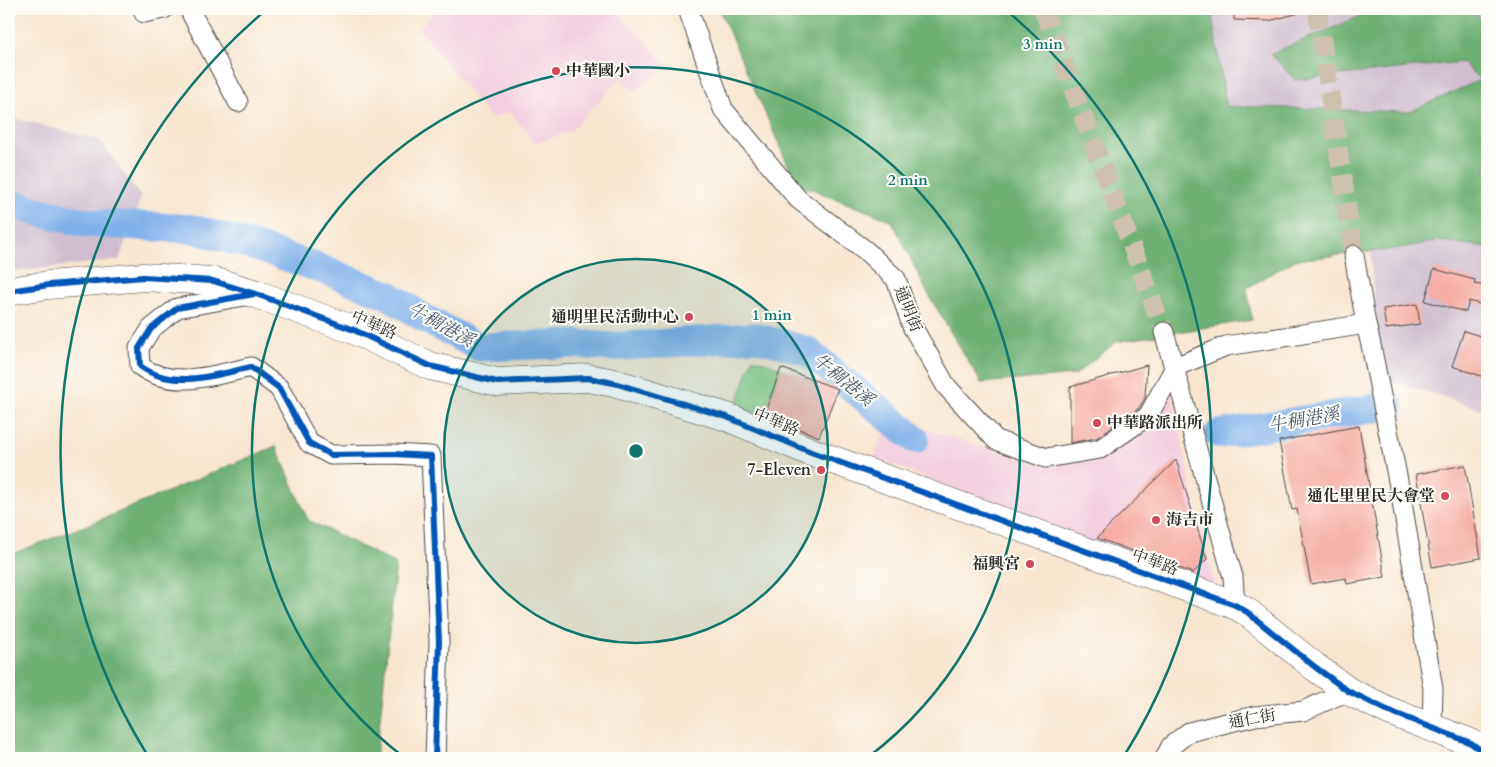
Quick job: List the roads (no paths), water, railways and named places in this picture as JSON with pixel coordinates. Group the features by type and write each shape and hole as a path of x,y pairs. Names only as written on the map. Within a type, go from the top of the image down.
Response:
{"street":[{"path":"142,9 144,13 164,9"},
{"path":"189,9 238,102"},
{"name":"通明街","path":"688,9 724,108 798,199 865,250 896,279 912,326 946,386 996,440 1046,458 1100,449 1148,416 1175,367"},
{"path":"1354,255 1401,496 1433,689 1432,726"},
{"name":"中華路","path":"9,291 49,285 143,277 213,281 256,294 354,330 430,366 497,382 588,378 650,393 727,417 811,452 1235,605 1247,612 1348,691 1389,710 1471,743 1487,755"},
{"path":"256,294 177,308 151,329 139,348 140,366 150,373 178,379 207,378 251,367 279,388 309,443 330,455 393,454 431,456 439,642 435,758"},
{"path":"1175,367 1226,346 1366,324"},
{"path":"1164,332 1233,576 1235,605"},
{"name":"通仁街","path":"1165,758 1171,746 1189,732 1255,716 1303,711 1348,691"}],"waterway":[{"name":"牛稠港溪","path":"9,202 35,211 87,223 193,229 253,246 316,267 388,295 424,318 479,347 574,344 612,347 754,337 783,344 807,351 915,439"},
{"name":"牛稠港溪","path":"1219,434 1389,406"}],"tunnel":[{"path":"1043,9 1164,332"},
{"path":"1317,9 1354,255"}],"place":[{"name":"中華國小","path":"556,71"},
{"name":"通明里民活動中心","path":"689,317"},
{"name":"中華路派出所","path":"1097,423"},
{"name":"7-Eleven","path":"821,470"},
{"name":"通化里里民大會堂","path":"1445,496"},
{"name":"海吉市","path":"1156,520"},
{"name":"福興宮","path":"1030,564"}]}
